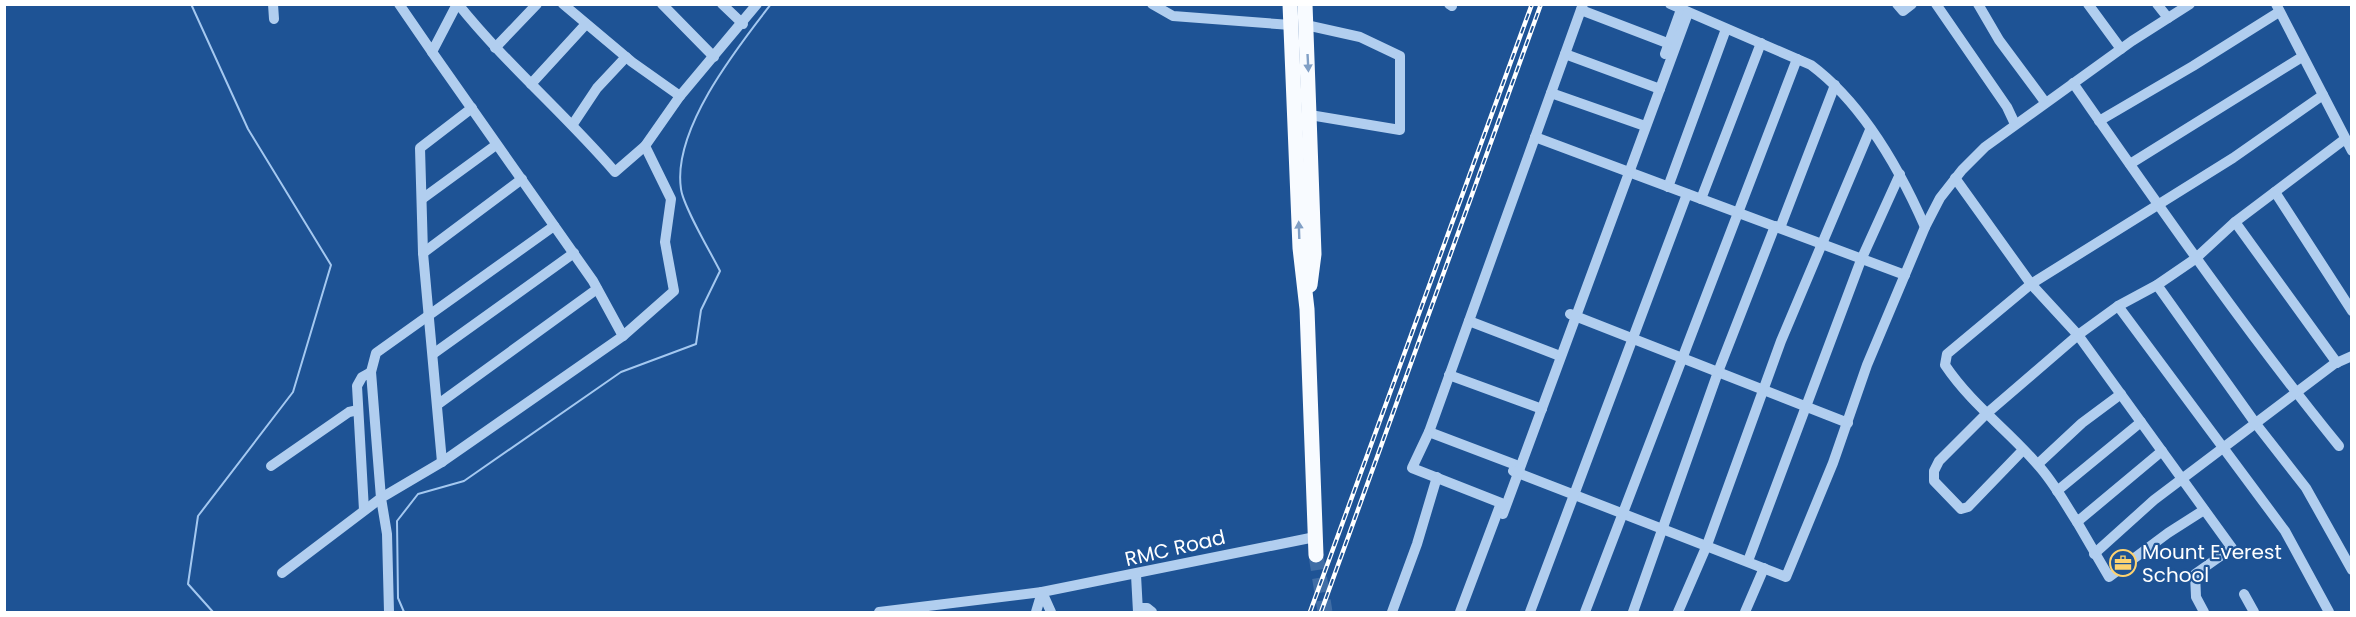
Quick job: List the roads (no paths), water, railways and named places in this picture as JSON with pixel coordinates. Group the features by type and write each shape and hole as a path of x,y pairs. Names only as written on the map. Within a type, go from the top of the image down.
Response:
{"main road":[{"path":"1290,4 1299,32 1310,115 1314,254 1307,309"},
{"path":"1305,4 1299,32 1299,248 1307,309 1316,555"}],"street":[{"path":"273,4 274,19"},
{"path":"399,4 574,253 623,336"},
{"path":"432,52 457,4 495,48 573,124 615,172 645,146 680,96 743,24 756,4"},
{"path":"495,48 537,4"},
{"path":"563,4 626,57 680,96"},
{"path":"662,4 714,57"},
{"path":"722,4 743,24"},
{"path":"1152,4 1173,16 1299,32 1360,37 1400,56 1400,130 1310,115"},
{"path":"1898,4 1903,11 1912,4"},
{"path":"1936,4 2007,107 2015,124"},
{"path":"1978,4 1999,40 2045,102"},
{"path":"2088,4 2121,49"},
{"path":"2157,4 2168,18"},
{"path":"1429,432 1574,494 1786,577 1816,507 1867,365 1925,227 1940,198 1955,178 1985,147 2045,102 2190,4"},
{"path":"1504,503 1412,468 1429,432 1582,7 1672,45"},
{"path":"1467,612 1515,469 1657,88 1672,45 1680,8 1797,59 1811,66 1835,85 1900,174 1925,227"},
{"path":"2099,121 2193,66 2277,8 2352,151"},
{"path":"531,84 586,24"},
{"path":"1669,185 1726,28"},
{"path":"1702,197 1761,43"},
{"path":"1565,54 1657,88"},
{"path":"573,124 597,88 626,57"},
{"path":"2130,164 2302,57"},
{"path":"1585,612 1797,59"},
{"path":"2073,83 2159,202 2195,259 2339,446"},
{"path":"1633,612 1718,372 1835,85"},
{"path":"1551,93 1642,125"},
{"path":"2204,510 2168,533 2109,577 2057,490 2038,464 1985,415 1945,365 1947,354 2031,284 2159,202 2233,158 2323,95"},
{"path":"442,462 423,253 420,148 471,108"},
{"path":"1678,612 1707,545 1763,390 1821,242 1870,130"},
{"path":"1535,137 1738,210 1862,258 1906,272"},
{"path":"2023,450 1968,507 1961,509 1934,481 1934,471 1939,461 1985,415 2078,335 2118,306 2157,285 2195,259 2235,222 2345,139"},
{"path":"422,199 496,145"},
{"path":"282,573 381,498 442,462 623,336 674,291 665,242 671,199 645,146"},
{"path":"1748,561 1862,258 1900,174"},
{"path":"1955,178 2031,284 2078,335 2232,549 2195,574 2196,597 2204,612"},
{"path":"423,253 522,179"},
{"path":"1669,185 1687,194 1702,197"},
{"path":"2275,192 2352,311"},
{"path":"1530,612 1687,194"},
{"path":"2235,222 2337,363"},
{"path":"389,612 387,534 381,498 371,372 376,353 554,226"},
{"path":"433,354 574,253"},
{"path":"2157,285 2256,424 2306,488 2352,570"},
{"path":"437,405 597,289"},
{"path":"2118,306 2225,447 2285,531 2330,612"},
{"path":"1572,315 1848,423"},
{"path":"1469,321 1558,355"},
{"path":"2094,554 2154,500 2337,363 2352,356"},
{"path":"364,510 357,386 362,377 371,372"},
{"path":"1449,375 1539,408"},
{"path":"2038,464 2082,423 2121,394"},
{"path":"271,466 349,412 358,410"},
{"path":"2057,490 2141,422"},
{"path":"2077,522 2162,452"},
{"path":"1392,612 1417,544 1437,477"},
{"path":"1460,612 1504,503"},
{"name":"RMC Road","path":"882,612 1042,592 1136,575 1209,557 1315,537"},
{"path":"1745,612 1764,568"},
{"path":"1136,575 1138,610 1147,608 1152,612"},
{"path":"1036,612 1042,592"},
{"path":"1042,592 1052,612"},
{"path":"2244,594 2254,612"}],"waterway":[{"path":"191,4 248,129 331,265 293,392 198,516 188,584 213,612"},
{"path":"404,612 398,598 397,521 418,494 464,481 621,372 696,344 701,310 720,271 683,197 681,166 686,142 696,116 710,91 771,4"}],"tunnel":[{"path":"1316,555 1325,612"}],"railway":[{"path":"1310,612 1532,4"},
{"path":"1321,612 1541,4"}],"place":[{"name":"Mount Everest School","path":"2123,563"}]}
